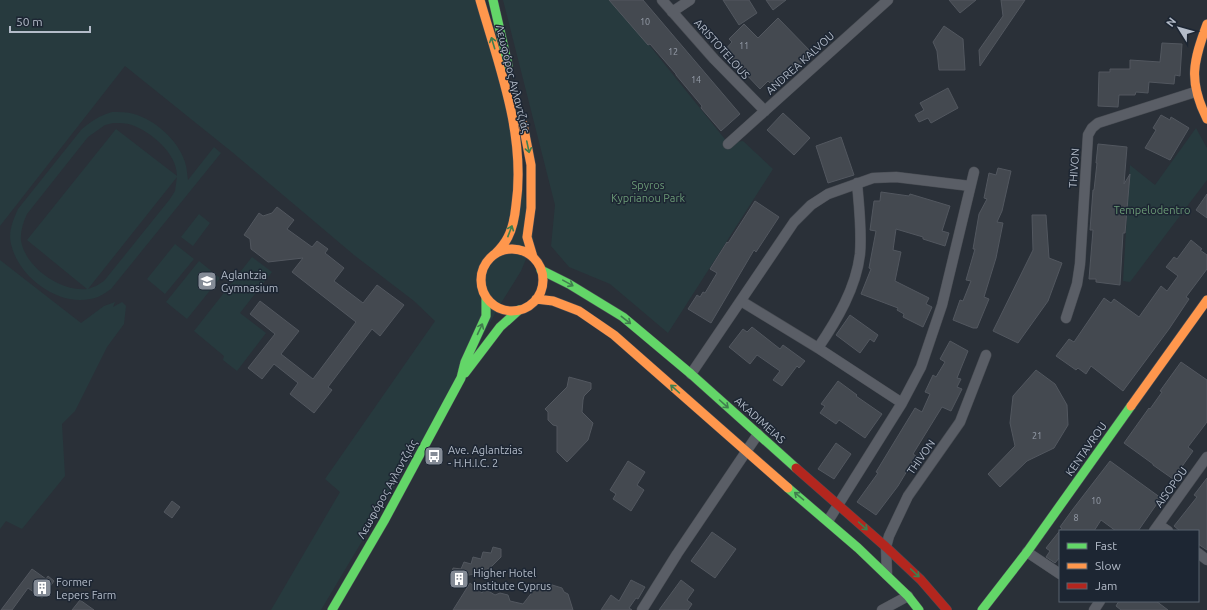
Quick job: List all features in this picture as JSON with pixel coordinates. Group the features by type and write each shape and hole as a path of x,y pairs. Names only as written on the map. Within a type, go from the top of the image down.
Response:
{"main road":[{"name":"Λεωφόρος Αγλαντζιάς","path":"480,0 495,51 516,134 518,159 518,195 512,230 495,254"},
{"name":"Λεωφόρος Αγλαντζιάς","path":"493,0 531,165 531,208 527,237 533,257"},
{"path":"1207,24 1197,51 1193,72 1195,92 1207,119"},
{"path":"510,249 526,252 533,257 541,270 543,277 542,285 536,300 529,306 519,310 503,310 491,303 486,298 482,287 482,274 486,263 495,254 510,249"},
{"name":"AKADIMEIAS","path":"541,270 569,284 623,317 691,374 886,546 921,580 947,610"},
{"name":"Λεωφόρος Αγλαντζιάς","path":"332,610 387,514 461,378 465,362 486,316 486,298"},
{"path":"536,300 553,301 579,311 608,331 746,452 828,521 887,575 908,596 919,610"},
{"name":"KENTAVROU","path":"982,610 1027,552 1207,300"},
{"name":"Λεωφόρος Αγλαντζιάς","path":"461,378 473,366 497,331 519,310"}],"street":[{"name":"ARISTOTELOUS","path":"662,0 714,59 765,111"},
{"path":"672,12 690,0"},
{"path":"871,0 877,9"},
{"name":"ANDREA KALVOU","path":"728,144 888,0"},
{"name":"THIVON","path":"1066,318 1077,284 1080,264 1088,135 1092,128 1098,123 1195,92"},
{"path":"828,521 902,403 921,367 938,320 974,172"},
{"path":"691,374 794,222 811,205 828,194 873,178 896,177 970,186"},
{"path":"818,348 838,316 847,296 860,254 857,183"},
{"path":"741,301 818,348 902,403"},
{"name":"THIVON","path":"887,575 886,546 889,536 908,496 960,422 986,355"},
{"path":"642,610 677,554 758,434"},
{"name":"AISOPOU","path":"1156,528 1207,457"},
{"path":"1027,552 1059,573"},
{"path":"1199,554 1207,560"},
{"path":"882,610 908,596"}],"green space":[{"path":"0,0 483,0 534,240 521,271 498,308 466,367 321,610 271,610 340,492 325,479 435,321 414,301 354,255 232,152 125,66 0,226"},
{"name":"Spyros Kyprianou Park","path":"503,0 613,0 728,143 743,141 773,169 668,333 610,284 569,267 551,246 555,205"},
{"path":"112,112 126,112 142,117 158,126 177,146 182,154 186,164 188,180 214,147 221,153 111,289 101,296 93,298 77,300 65,298 52,293 30,277 15,256 10,240 14,217 18,209 81,130 95,119","holes":["125,123 132,125 155,138 162,144 173,159 177,176 116,129 27,240 87,289 66,287 46,276 37,269 30,260 24,251 21,241 23,224 27,214 88,137 105,125","177,177 175,191 170,199 104,281 88,289"]},
{"name":"Tempelodentro","path":"1196,128 1207,148 1207,180 1130,282 1123,281 1130,165 1155,185"},
{"path":"199,214 210,223 193,246 181,237"},
{"path":"175,244 194,259 165,294 147,279"},
{"path":"252,257 272,272 240,313 266,333 237,371 223,360 224,356 194,331"},
{"path":"0,260 81,323 104,306 115,302 113,307 122,302 126,306 124,324 107,347 75,411 62,424 65,476 22,529 6,521 0,529"},
{"path":"199,261 220,278 187,319 166,302"}],"building":[{"path":"609,0 643,0 740,114 721,131 701,108 702,106 676,74 650,44 648,45"},
{"path":"723,0 749,0 757,13 739,25"},
{"path":"766,0 786,0 773,10"},
{"path":"949,0 976,0 960,13"},
{"path":"1001,0 1025,0 980,66 979,50 1003,16"},
{"path":"778,18 812,53 775,88 768,81 760,89 724,51 732,42 729,39 744,24 758,38"},
{"path":"944,26 963,39 965,70 939,70 937,51 933,42"},
{"path":"1162,43 1182,44 1180,76 1175,75 1174,84 1149,82 1148,93 1136,92 1135,95 1119,95 1118,107 1098,106 1099,72 1110,72 1110,69 1130,69 1130,60 1160,62"},
{"path":"948,88 958,108 931,123 928,118 919,122 915,115 924,110 920,103"},
{"path":"783,113 810,138 794,155 767,130"},
{"path":"1161,115 1170,120 1171,117 1189,128 1170,160 1145,148 1156,130 1153,128"},
{"path":"841,137 854,175 828,183 816,146"},
{"path":"1098,144 1127,147 1124,184 1130,174 1125,233 1123,233 1120,285 1096,282 1096,279 1089,279 1093,230 1090,230"},
{"path":"998,168 1011,171 1002,211 997,222 1003,223 996,258 984,297 989,299 977,328 973,328 953,320 960,300 963,301 971,281 966,280 975,249 973,249 979,214 987,199 984,198 989,173 996,175"},
{"path":"881,192 909,196 910,194 950,206 942,231 949,233 945,246 923,239 923,237 896,229 893,250 901,252 895,281 929,298 926,304 932,307 923,327 903,317 904,314 897,310 898,308 861,294 871,269 869,268 876,231 870,230 874,201 880,201"},
{"path":"1207,194 1207,218 1196,210"},
{"path":"755,201 779,217 756,252 754,250 711,323 688,309 697,295 700,297 703,292 705,293 717,273 710,269"},
{"path":"277,207 294,220 287,229 312,247 317,241 328,249 325,253 344,268 334,281 363,303 377,285 404,305 380,336 372,329 328,387 332,390 314,413 290,394 298,383 274,364 262,379 248,368 275,334 250,314 260,301 299,331 281,354 313,379 356,322 292,272 303,258 268,262 251,249 250,239 244,235 259,213 263,216 272,213"},
{"path":"1032,215 1046,215 1049,258 1062,263 1048,301 1018,343 993,331 1033,250"},
{"path":"1191,240 1207,255 1207,269 1186,297 1189,299 1169,329 1123,391 1091,366 1086,374 1078,368 1076,370 1056,356 1069,339 1074,342 1104,298 1111,303 1114,299 1139,317 1161,286 1167,291 1178,276 1166,267 1174,257 1177,259"},
{"path":"850,315 878,335 874,342 870,339 860,353 836,335"},
{"path":"752,327 780,349 783,345 805,361 799,368 797,366 782,386 773,380 780,371 757,355 750,364 729,347 743,329 747,332"},
{"path":"950,341 968,351 957,378 961,379 957,387 962,389 951,411 942,407 913,454 916,456 898,486 876,515 857,502 878,473 876,472 915,408 922,412 930,394 925,392 933,375 936,377 945,362 940,359"},
{"path":"1181,362 1207,380 1207,422 1188,447 1193,451 1173,479 1124,443 1162,392 1160,391"},
{"path":"1036,370 1055,384 1067,405 1068,425 1054,448 1027,461 1000,487 988,474 1015,446 1010,423 1013,396"},
{"path":"569,377 591,383 591,389 584,396 582,412 593,423 588,440 567,462 557,452 557,426 553,425 548,420 548,412 545,409 567,387"},
{"path":"838,381 857,395 856,396 882,414 865,438 839,420 836,424 820,413 825,406 821,404"},
{"path":"836,443 851,454 834,479 818,469"},
{"path":"628,461 645,472 637,485 644,490 631,511 613,499 616,494 610,490"},
{"path":"1110,461 1161,498 1139,530 1115,530 1101,520 1095,530 1060,530 1062,528 1060,527"},
{"path":"1207,478 1207,550 1199,545 1199,530 1179,530 1174,526 1197,497 1194,495"},
{"path":"172,501 180,507 172,518 164,512"},
{"path":"712,532 736,549 715,578 691,561"},
{"path":"1059,532 1059,558 1055,563 1046,557 1050,551 1046,548"},
{"path":"493,547 501,549 501,557 492,566 481,573 451,578 453,568 461,569 464,562 471,564 473,557 481,559 483,552 491,553"},
{"name":"Former Lepers Farm","path":"32,569 46,579 48,576 54,581 42,598 28,588 12,610 1,610"},
{"path":"631,580 645,587 638,599 636,598 629,608 632,610 601,610 611,595 619,601"},
{"path":"681,580 694,590 687,600 692,604 688,610 659,610"},
{"name":"Higher Hotel Institute Cyprus","path":"470,583 482,593 485,589 495,595 500,593 508,595 510,601 523,604 533,591 543,584 544,586 549,584 562,588 564,592 568,594 573,610 453,610"},
{"path":"80,600 94,610 72,610"},
{"path":"1118,602 1157,602 1168,610 1121,610 1116,606"}],"traffic: fast":[{"path":"493,0 508,65"},
{"path":"541,270 569,284 623,317 691,374 796,468"},
{"path":"332,610 384,521 461,378 465,362 486,316 486,298"},
{"path":"465,373 500,327 519,310"},
{"path":"982,610 1027,552 1131,406"},
{"path":"788,488 858,548 908,596 919,610"}],"traffic: slow":[{"path":"480,0 509,101 517,153 518,179 514,221 507,239 495,254"},
{"path":"1207,24 1198,50 1195,72 1197,93 1207,119"},
{"path":"523,124 531,165 531,208 527,237 533,257"},
{"path":"512,249 524,251 534,258 541,268 543,280 541,292 534,302 524,309 512,311 500,309 490,302 483,292 481,280 483,268 490,258 500,251 512,249"},
{"path":"536,299 553,301 579,311 614,335 788,488"},
{"path":"1131,406 1207,300"}],"traffic: jam":[{"path":"796,468 886,547 921,580 947,610"}],"place":[{"name":"Aglantzia Gymnasium","path":"207,281"},
{"name":"Ave. Aglantzias - H.H.I.C. 2","path":"434,456"},
{"name":"Higher Hotel Institute Cyprus","path":"459,579"},
{"name":"Former Lepers Farm","path":"42,588"}]}
